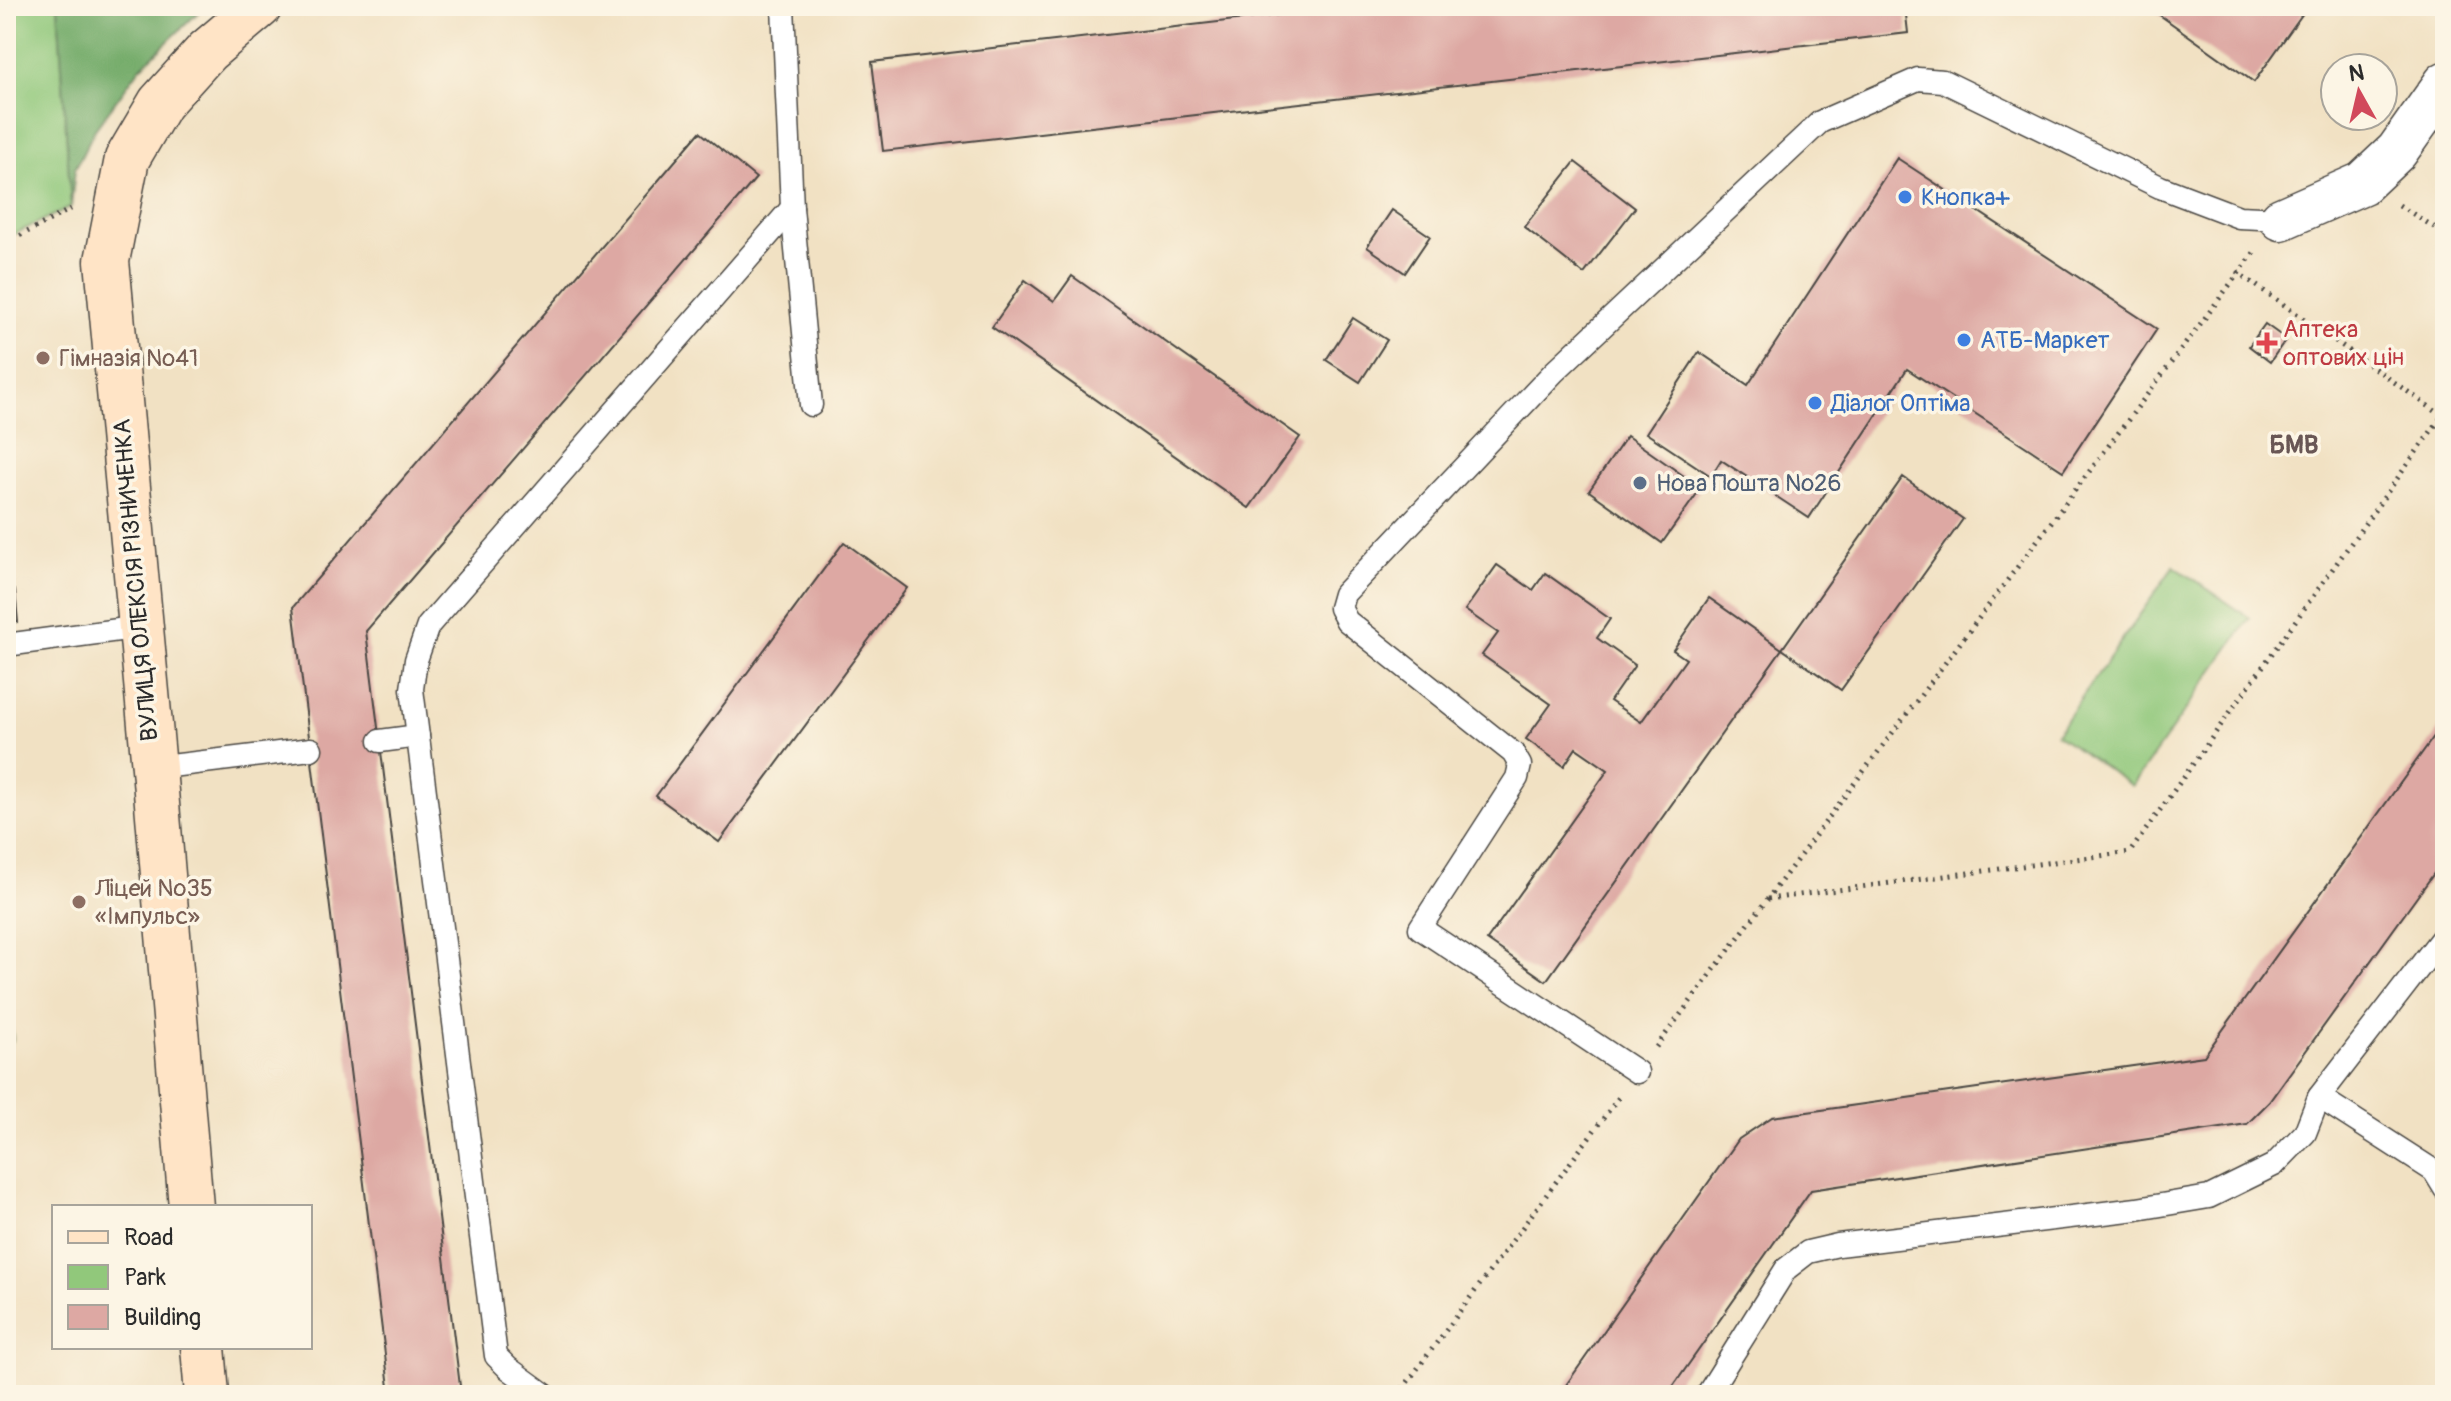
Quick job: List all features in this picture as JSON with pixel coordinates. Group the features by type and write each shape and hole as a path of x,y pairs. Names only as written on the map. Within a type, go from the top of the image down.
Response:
{"street":[{"name":"ВУЛИЦЯ ОЛЕКСІЯ РІЗНИЧЕНКА","path":"191,1205 107,261 127,159 160,103 207,51 260,6"},
{"path":"2281,219 2363,183 2397,151 2445,83"},
{"path":"203,1349 207,1395"}],"lane":[{"path":"783,6 792,208 811,405"},
{"path":"1637,1072 1420,928 1517,778 1520,765 1513,753 1347,621 1340,608 1344,594 1554,372 1820,122 1918,79 1943,81 2160,187 2239,217 2281,219"},
{"path":"545,1395 496,1356 412,689 416,660 428,626 792,208"},
{"path":"6,645 141,627"},
{"path":"380,741 418,736"},
{"path":"154,768 311,749"},
{"path":"1707,1395 1786,1269 1808,1252 1838,1245 2137,1209 2209,1197 2274,1165 2305,1133 2319,1097 2445,934"},
{"path":"2319,1097 2434,1171 2445,1189"}],"path":[{"path":"2363,183 2445,234"},
{"path":"6,243 71,209"},
{"path":"1398,1395 2237,272 2281,219"},
{"path":"1767,899 2130,852 2444,417 2237,272"}],"green space":[{"path":"6,6 58,6 71,207 6,238"},
{"path":"58,6 205,6 140,68 94,131 75,169 71,207"},
{"path":"2174,566 2250,618 2132,786 2056,734"},
{"path":"6,983 13,1040 6,1053"}],"building":[{"path":"1357,6 1905,6 1908,33 883,151 872,62"},
{"path":"2147,6 2308,6 2254,82"},
{"path":"700,132 756,178 366,631 460,1386 473,1395 390,1395 293,607"},
{"name":"АТБ-Маркет","path":"1897,158 2157,329 2063,471 1907,369 1809,518 1721,460 1711,476 1646,433 1699,352 1748,385"},
{"path":"1575,162 1635,208 1584,274 1524,227"},
{"path":"1392,210 1430,236 1405,273 1367,247"},
{"path":"1072,276 1300,437 1249,508 992,327 1025,280 1054,301"},
{"path":"1353,318 1387,340 1360,382 1326,360"},
{"name":"Аптека оптових цін","path":"2265,324 2286,339 2270,362 2249,346"},
{"path":"1627,436 1701,488 1662,543 1589,491"},
{"path":"1903,477 1963,519 1841,690 1782,649"},
{"path":"844,542 907,588 719,842 656,796"},
{"path":"1497,565 1533,590 1545,573 1610,619 1597,638 1635,665 1610,701 1641,722 1686,659 1673,650 1709,598 1782,649 1546,981 1487,940 1608,770 1576,748 1564,766 1526,739 1551,704 1482,655 1498,633 1465,610"},
{"path":"15,590 18,622 6,623 6,591"},
{"path":"2445,721 2445,858 2269,1102 2247,1124 1811,1190 1667,1395 1559,1395 1739,1139 1772,1117 2204,1056"}],"place":[{"name":"Кнопка+","path":"1905,197"},
{"name":"АТБ-Маркет","path":"1964,340"},
{"name":"Аптека оптових цін","path":"2267,343"},
{"name":"Гімназія №41","path":"43,358"},
{"name":"Діалог Оптіма","path":"1815,403"},
{"name":"Нова Пошта №26","path":"1640,483"},
{"name":"Ліцей №35 «Імпульс»","path":"79,902"}],"district":[{"name":"БМВ","path":"2294,445"}]}
